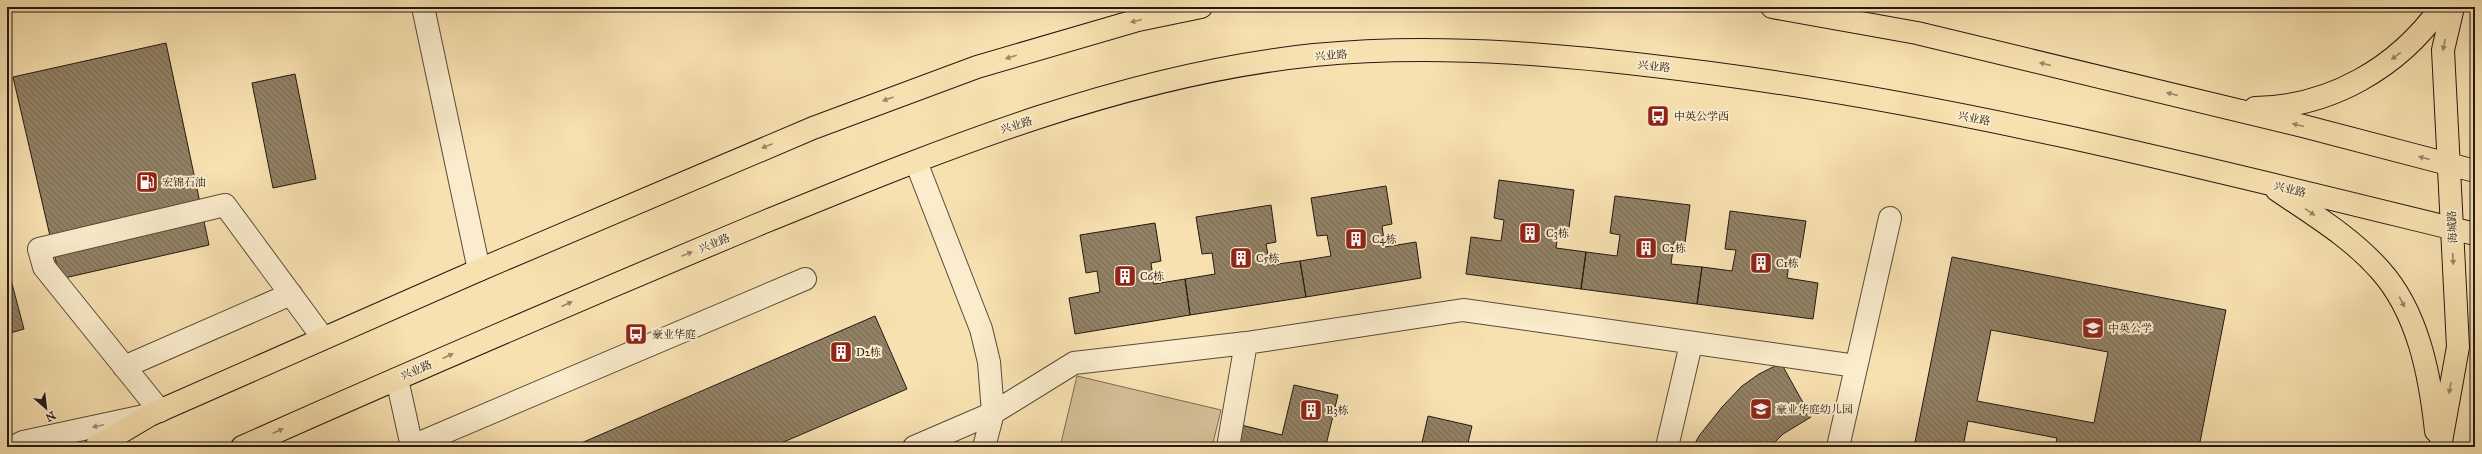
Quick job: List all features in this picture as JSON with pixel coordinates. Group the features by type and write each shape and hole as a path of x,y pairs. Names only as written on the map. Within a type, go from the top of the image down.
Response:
{"main road":[{"path":"96,447 155,413 323,338 750,153 863,108 977,67 1065,40 1138,20 1201,7"},
{"path":"1772,7 1917,33 2223,106 2475,171"},
{"path":"2223,106 2256,108 2288,105 2320,98 2351,86 2380,69 2406,49 2428,25 2441,7"},
{"name":"海城路","path":"2439,447 2458,347 2443,50 2453,7"},
{"name":"兴业路","path":"242,447 587,296 841,190 987,134 1056,112 1201,73 1314,55 1431,49 1550,56 1657,66 1793,84 2090,142 2475,234"},
{"path":"2266,183 2356,246 2380,270 2395,289 2406,311 2425,362 2439,447"}],"street":[{"path":"423,7 479,270"},
{"path":"916,162 981,329 989,362 993,413 984,447"},
{"path":"18,445 155,413 124,367 44,268 40,249 225,205 323,338"},
{"path":"1838,447 1890,218"},
{"path":"397,379 411,447 804,279"},
{"path":"124,367 291,294"},
{"path":"914,447 993,413 1074,363 1246,343 1463,310 1691,344 1856,366"},
{"path":"1228,447 1246,343"},
{"path":"1667,447 1691,344"}],"shaded area":[{"path":"1077,376 1221,410 1212,447 1060,447"}],"building":[{"path":"166,43 209,245 60,279 13,77"},
{"path":"295,74 316,179 273,188 252,83"},
{"name":"C3栋","path":"1499,180 1574,190 1569,228 1559,227 1556,248 1586,252 1581,289 1466,274 1471,237 1501,241 1504,220 1494,218"},
{"name":"C4栋","path":"1386,186 1392,224 1382,226 1385,247 1416,242 1421,278 1306,297 1300,261 1331,256 1327,235 1317,236 1311,198"},
{"name":"C2栋","path":"1615,196 1690,205 1685,243 1674,242 1671,264 1702,267 1697,304 1581,289 1586,252 1617,256 1620,235 1610,233"},
{"name":"C5栋","path":"1271,205 1276,242 1266,244 1270,265 1300,261 1306,297 1190,315 1185,279 1215,274 1212,253 1202,254 1196,217"},
{"name":"C1栋","path":"1730,211 1806,221 1800,258 1790,257 1787,278 1818,283 1813,319 1697,304 1702,267 1732,271 1736,250 1725,249"},
{"name":"C6栋","path":"1155,223 1161,261 1151,263 1154,284 1185,279 1190,315 1075,334 1069,298 1100,292 1097,271 1086,273 1080,235"},
{"path":"1952,257 2226,310 2199,447 2055,447 2057,438 1968,421 1963,447 1914,447","holes":["1991,330 2108,352 2094,423 1977,401"]},
{"path":"7,265 24,329 7,334"},
{"name":"D2栋","path":"875,316 907,389 772,447 572,447"},
{"path":"1781,363 1811,417 1783,434 1771,446 1773,447 1693,447 1699,436 1722,407 1742,386 1759,374"},
{"name":"B3栋","path":"1294,385 1338,395 1326,445 1333,447 1231,447 1237,424 1282,435"},
{"path":"1428,416 1472,426 1467,447 1421,447"}],"place":[{"name":"中英公学西","path":"1658,116"},
{"name":"宏锦石油","path":"147,182"},
{"name":"C3栋","path":"1530,233"},
{"name":"C4栋","path":"1356,239"},
{"name":"C2栋","path":"1646,248"},
{"name":"C5栋","path":"1241,258"},
{"name":"C1栋","path":"1761,263"},
{"name":"C6栋","path":"1125,276"},
{"name":"中英公学","path":"2093,328"},
{"name":"豪业华庭","path":"636,334"},
{"name":"D2栋","path":"841,352"},
{"name":"豪业华庭幼儿园","path":"1761,409"},
{"name":"B3栋","path":"1311,410"}]}
